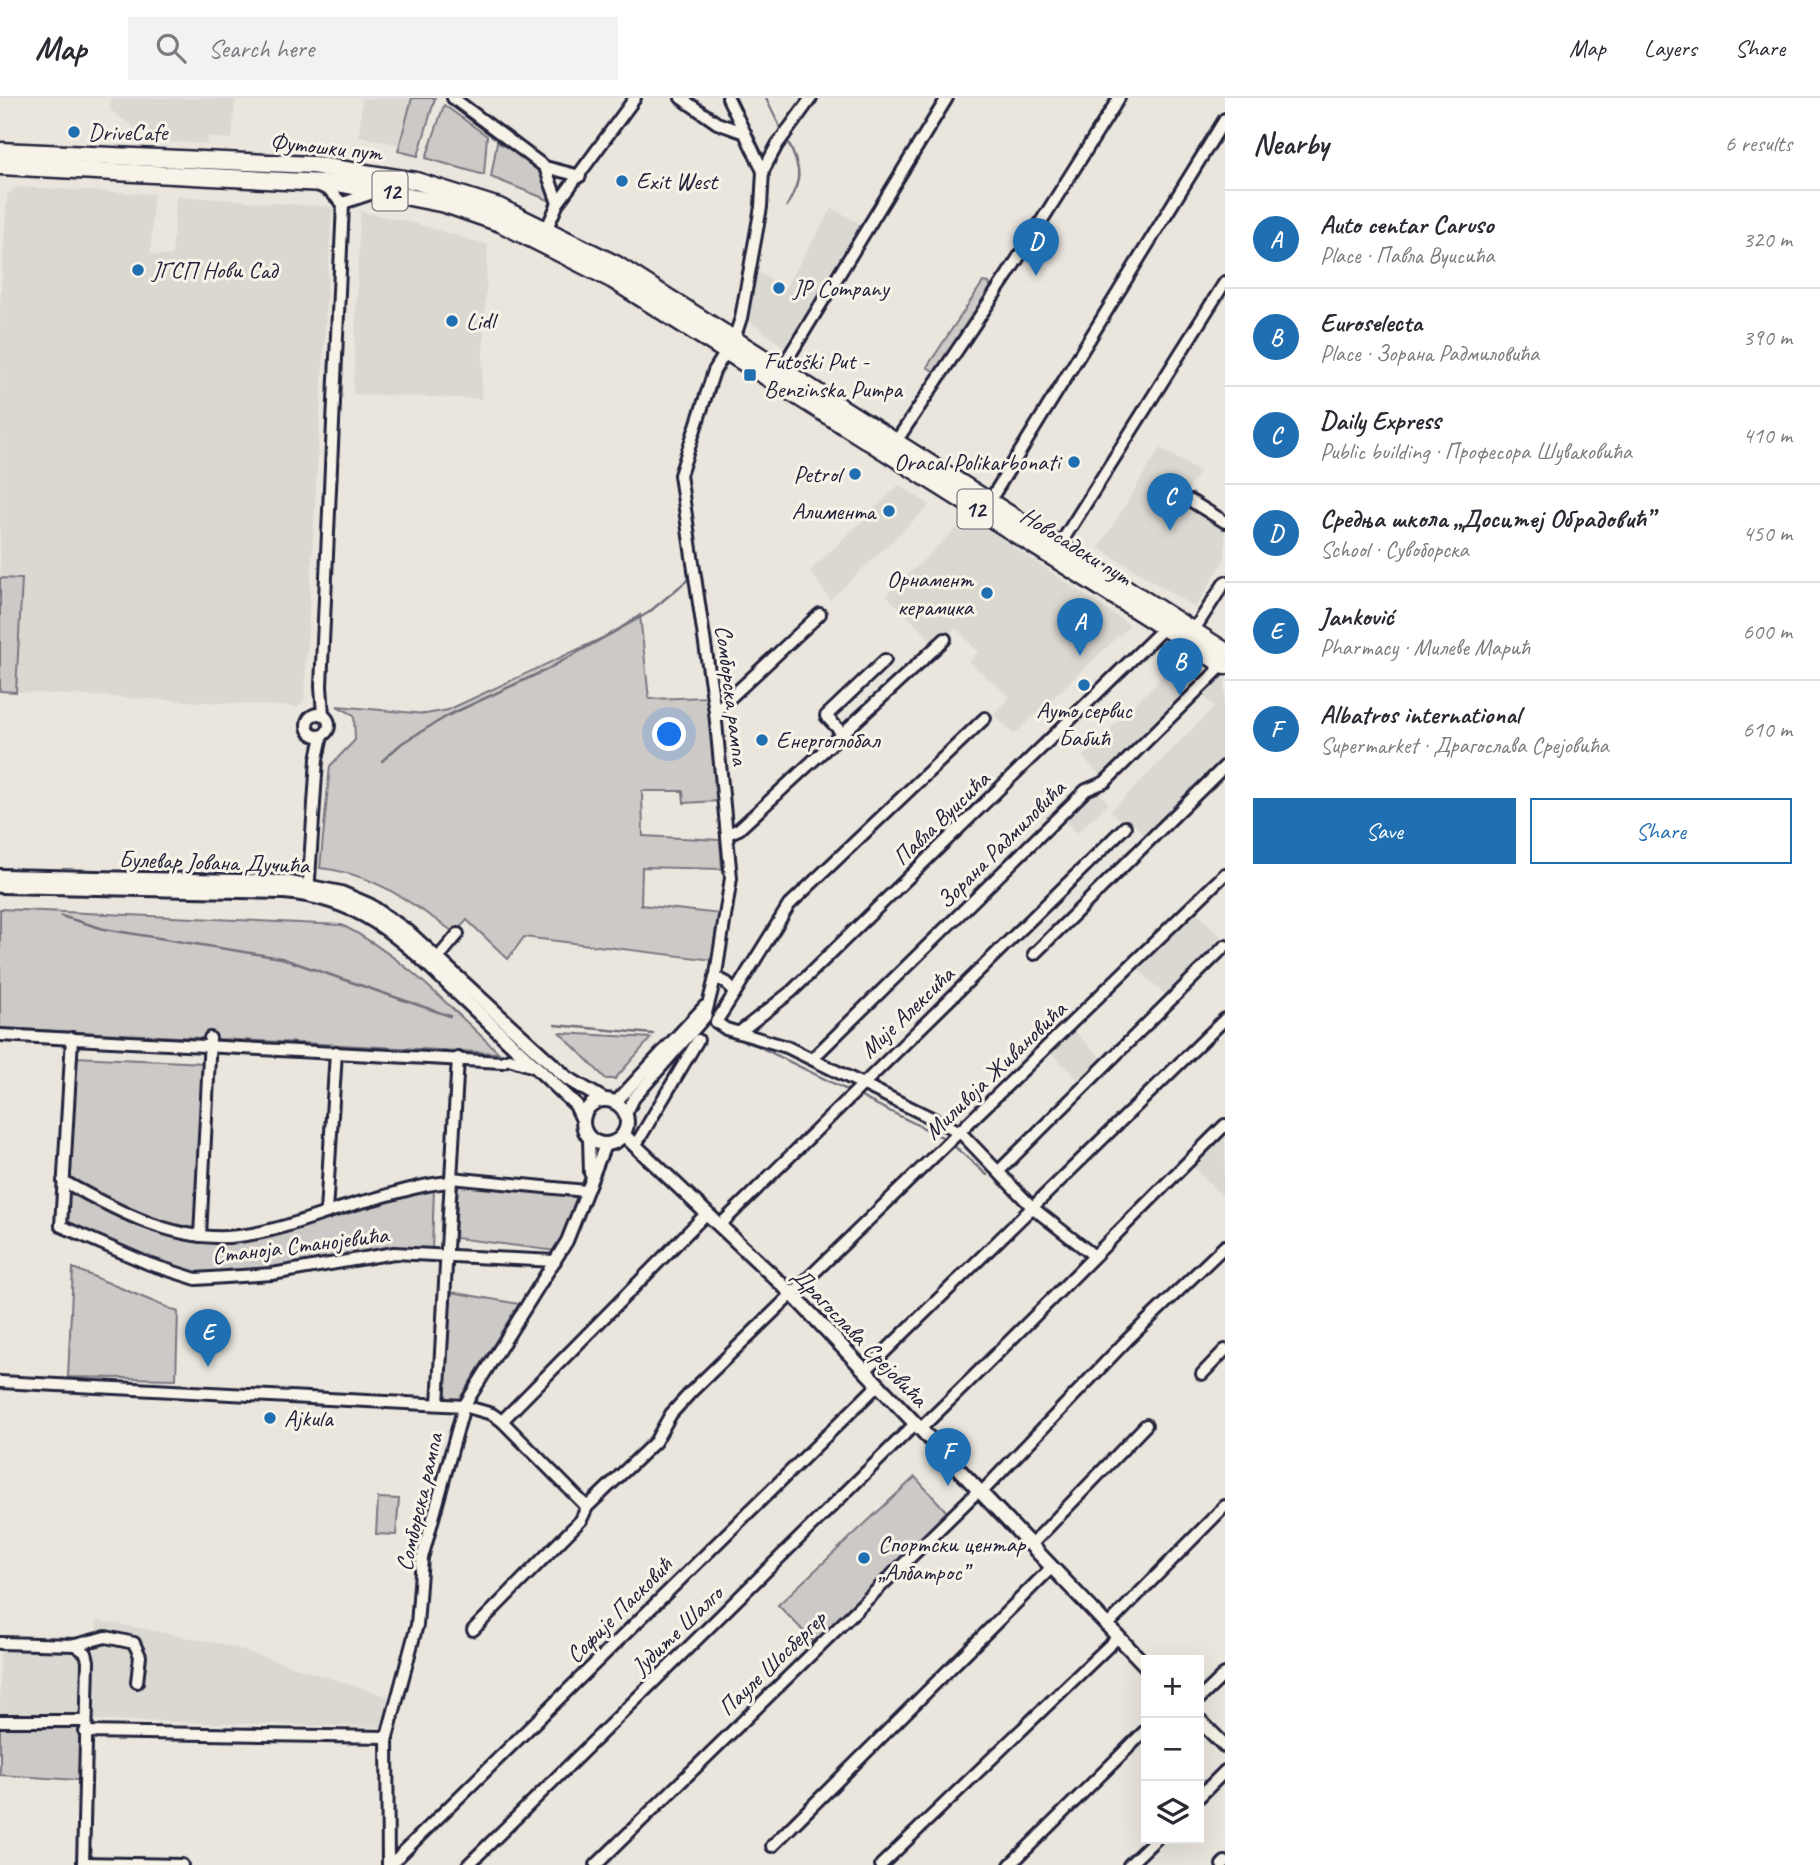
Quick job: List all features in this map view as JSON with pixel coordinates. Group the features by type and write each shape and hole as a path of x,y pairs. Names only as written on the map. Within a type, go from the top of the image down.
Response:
{"main road":[{"name":"Футошки пут","path":"0,151 313,165 373,172 484,201 547,228 617,265 730,346"},
{"name":"Футошки пут","path":"8,166 309,181 385,190 445,204 540,242 730,346"},
{"name":"Новосадски пут","path":"730,346 780,371 1059,546 1224,660"},
{"name":"Новосадски пут","path":"730,346 1164,628 1190,636"}],"street":[{"path":"453,98 545,167 580,176"},
{"path":"547,228 558,203 635,98"},
{"path":"681,98 717,123 745,133"},
{"path":"728,98 763,171"},
{"path":"763,171 777,145 811,98"},
{"path":"780,371 947,98"},
{"path":"895,443 1008,274 1119,98"},
{"path":"989,502 1225,119"},
{"path":"545,167 558,203"},
{"name":"Сомборска рампа","path":"626,1114 634,1098 705,1017 705,1006 715,977 731,878 715,712 681,474 715,371 730,346 757,232 763,171"},
{"path":"308,890 318,736 306,725 319,715 343,203 330,191 309,181"},
{"path":"343,203 385,190"},
{"path":"1059,546 1225,282"},
{"path":"1191,501 1225,522"},
{"path":"1190,636 1225,582"},
{"path":"715,712 820,614"},
{"name":"Павла Вуисића","path":"741,1031 792,991 1164,628"},
{"path":"728,834 739,830 945,639"},
{"path":"843,734 826,716 885,660"},
{"name":"Зорана Радмиловића","path":"812,1059 1086,790 1105,782 1224,660"},
{"path":"318,736 329,728 328,720 319,715"},
{"path":"985,718 789,905 716,1022 726,1029 741,1031 812,1059 856,1091 953,1140 1000,1170 1033,1208 1093,1255"},
{"path":"1034,954 1225,766"},
{"name":"Мије Алексића","path":"719,1226 1125,827"},
{"name":"Миливоја Живановића","path":"473,1630 581,1520 587,1507 655,1442 671,1414 692,1391 1225,874"},
{"name":"Булевар Јована Дучића","path":"0,876 308,890 369,905 400,925 438,958 567,1078 610,1101"},
{"name":"Булевар Јована Дучића","path":"0,886 308,890 349,906 385,926 511,1053 537,1068 576,1105 583,1120"},
{"path":"438,958 458,934"},
{"path":"1000,1170 1225,946"},
{"path":"715,977 727,983 734,994"},
{"name":"Сомборска рампа","path":"610,1101 705,1006"},
{"path":"865,1371 1225,1019"},
{"path":"0,1035 210,1042 502,1062 511,1053"},
{"path":"63,1181 72,1038"},
{"path":"635,1146 698,1040"},
{"path":"200,1236 210,1042"},
{"path":"326,1212 336,1052"},
{"path":"438,1404 458,1058"},
{"path":"610,1101 626,1114 624,1135 612,1144 605,1145 589,1138 583,1120 588,1109 610,1101"},
{"name":"Јудите Шалго","path":"468,1865 918,1426 1036,1317 1093,1255 1225,1125"},
{"name":"Драгослава Срејовића","path":"624,1135 792,1294 1141,1661"},
{"name":"Сомборска рампа","path":"588,1186 589,1138"},
{"name":"Сомборска рампа","path":"389,1865 387,1737 417,1625 422,1558 464,1406 574,1228 605,1145"},
{"name":"Станоја Станојевића","path":"555,1261 446,1254 369,1255 272,1274 196,1279 149,1264 61,1226 63,1181 106,1205 146,1221 200,1236 237,1236 276,1229 326,1212 451,1180 588,1186"},
{"path":"502,1421 706,1214"},
{"name":"Пауле Шосбергер","path":"596,1865 979,1493 1127,1340 1225,1246"},
{"path":"1202,1374 1225,1350"},
{"path":"0,1382 464,1406 492,1414 502,1421 587,1507"},
{"name":"Софије Пасковић","path":"389,1865 878,1384"},
{"path":"1031,1545 1146,1425"},
{"path":"1107,1626 1225,1506"},
{"path":"772,1846 1051,1568"},
{"path":"881,1865 1118,1636"},
{"path":"0,1643 75,1645 106,1637 134,1643 140,1656 137,1682"},
{"path":"75,1645 86,1653 88,1661 83,1864 182,1865"},
{"path":"1204,1694 1225,1674"},
{"path":"0,1721 387,1737"},
{"path":"1204,1725 1225,1746"},
{"path":"1010,1865 1141,1735"},
{"path":"1204,1792 1225,1771"},
{"path":"1129,1865 1151,1844"}],"shaded area":[{"path":"111,98 235,98 232,139 208,137 207,144 153,141 110,110"},
{"path":"362,98 412,98 400,145 359,136"},
{"path":"412,98 435,98 418,156 398,151"},
{"path":"444,105 487,136 484,175 426,158"},
{"path":"497,142 533,164 543,179 551,201 491,177"},
{"path":"17,187 153,194 151,254 172,256 176,196 332,207 304,700 298,707 0,691 0,307 7,195"},
{"path":"832,208 860,224 785,348 747,319 757,272 785,288"},
{"path":"360,211 410,222 488,245 481,399 353,394"},
{"path":"983,282 989,283 992,293 938,374 927,367"},
{"path":"1160,448 1199,472 1182,500 1225,526 1225,559 1195,608 1099,548"},
{"path":"899,485 930,505 830,600 810,571"},
{"path":"969,517 1130,625 1014,735 993,714 1010,697 969,662 978,652 956,628 936,645 886,595"},
{"path":"0,578 22,579 16,692 0,691"},
{"path":"640,615 649,699 708,697 719,801 684,803 683,791 642,791 643,836 720,840 722,869 642,867 641,905 721,914 713,960 524,937 508,959 467,920 455,933 375,883 340,871 320,868 330,766 355,740 354,715 337,706 426,714 448,710 613,633"},
{"path":"1183,656 1210,672 1104,779 1082,757"},
{"path":"1219,675 1225,679 1225,760 1146,837 1133,823 1128,828 1111,811 1215,706 1199,693"},
{"path":"1095,789 1109,803 1077,833 1063,819"},
{"path":"0,909 342,925 406,967 499,1053 0,1028"},
{"path":"1194,909 1225,941 1169,998 1137,968"},
{"path":"1071,1028 1105,1062 1083,1084 1049,1051"},
{"path":"560,1033 651,1038 615,1079 606,1079"},
{"path":"75,1057 206,1063 197,1231 130,1209 67,1178"},
{"path":"1225,1132 1225,1199 1191,1165"},
{"path":"458,1183 581,1194 556,1251 455,1238"},
{"path":"67,1186 145,1225 238,1241 278,1233 434,1187 432,1250 371,1252 270,1272 199,1276 152,1260 64,1223"},
{"path":"73,1268 178,1312 176,1379 68,1377"},
{"path":"451,1292 519,1304 458,1401 445,1397"},
{"name":"Спортски центар „Албатрос”","path":"915,1477 947,1512 816,1644 778,1605"},
{"path":"378,1498 399,1499 396,1535 376,1534"},
{"path":"97,1620 222,1644 390,1697 382,1727 92,1720"},
{"path":"0,1646 85,1647 82,1726 0,1727"},
{"path":"82,1726 78,1780 0,1775 0,1727"}],"waterway":[{"path":"766,98 781,129"},
{"path":"787,206 798,182 798,168 788,142"},
{"path":"678,492 680,514"},
{"path":"382,761 402,743 449,715 546,670 648,613 690,578"},
{"path":"61,916 104,929 281,958 450,1016"},
{"path":"555,1025 653,1034"},
{"path":"754,1044 851,1092"},
{"path":"857,1095 948,1140"},
{"path":"953,1145 987,1175"}],"place":[{"name":"DriveCafe","path":"74,132"},
{"name":"Exit West","path":"622,181"},
{"name":"ЈГСП Нови Сад","path":"138,270"},
{"name":"Средња школа „Доситеј Обрадовић”","path":"1036,276"},
{"name":"JP Company","path":"779,288"},
{"name":"Lidl","path":"452,321"},
{"name":"Futoški Put - Benzinska Pumpa","path":"750,375"},
{"name":"Oracal Polikarbonati","path":"1074,462"},
{"name":"Petrol","path":"855,474"},
{"name":"Алимента","path":"889,511"},
{"name":"Daily Express","path":"1170,531"},
{"name":"Орнамент керамика","path":"987,593"},
{"name":"Auto centar Caruso","path":"1080,656"},
{"name":"Ауто сервис Бабић","path":"1084,685"},
{"name":"Euroselecta","path":"1180,696"},
{"name":"Енергоглобал","path":"762,740"},
{"name":"Janković","path":"208,1367"},
{"name":"Ajkula","path":"270,1418"},
{"name":"Albatros international","path":"948,1486"},
{"name":"Спортски центар „Албатрос”","path":"864,1558"}]}
